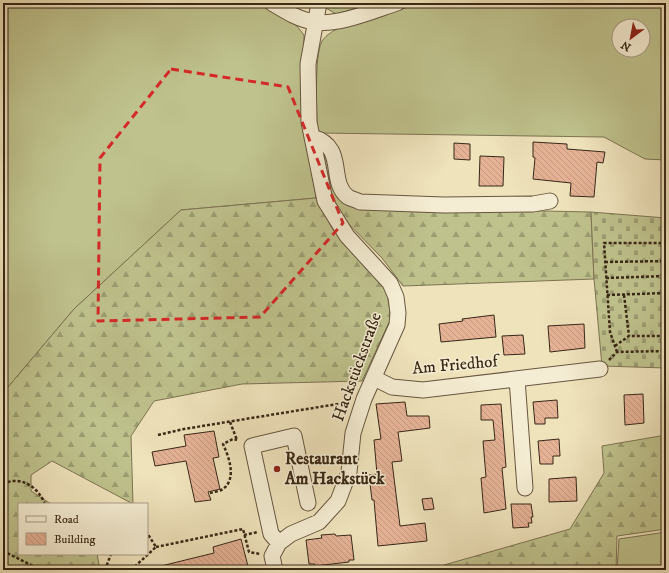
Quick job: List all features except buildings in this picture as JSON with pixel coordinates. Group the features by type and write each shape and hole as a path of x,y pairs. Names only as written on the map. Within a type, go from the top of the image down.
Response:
{"street":[{"path":"272,3 289,14 316,22 337,21 397,3"},
{"name":"Hackstückstraße","path":"275,556 291,534 319,522 338,501 349,472 353,434 364,400 396,325 398,313 396,297 390,283 347,236 325,202 309,122 308,64 319,3"},
{"path":"312,138 324,140 330,146 340,186 348,197 360,202 444,205 533,204 550,201"},
{"name":"Am Friedhof","path":"374,378 392,387 423,390 600,369"},
{"name":"Am Friedhof","path":"517,379 525,488"},
{"path":"275,556 252,446 294,436 308,503"}],"path":[{"path":"616,352 610,332 604,242 666,243"},
{"path":"605,262 666,261"},
{"path":"606,278 666,276"},
{"path":"607,295 666,293"},
{"path":"624,295 629,336"},
{"path":"615,346 629,336 666,336"},
{"path":"600,369 616,352 666,351"},
{"path":"158,435 184,429 364,400"},
{"path":"230,422 237,440"},
{"path":"210,493 222,490 230,479 230,459 223,444 233,439 252,446"},
{"path":"3,484 15,481 27,483 41,494 45,503"},
{"path":"148,554 156,547 243,529 246,535 249,552 275,556"},
{"path":"148,535 156,547"},
{"path":"3,552 41,570"},
{"path":"106,570 111,555"},
{"path":"131,570 147,555"}],"highlighted area":[{"path":"171,69 288,87 343,223 260,317 98,321 100,158"}],"green space":[{"path":"3,3 258,3 296,25 304,35 303,117 316,198 181,210 74,309 3,393"},
{"path":"326,3 374,3 336,14 326,8"},
{"path":"422,3 666,3 666,160 645,159 604,137 320,133 317,131 316,98 319,48 326,36 341,27"},
{"path":"319,146 327,152 356,207 591,212 594,279 403,286 382,258 339,214 329,186"},
{"path":"316,198 333,230 386,287 391,318 362,381 242,384 154,401 131,436 133,503 52,461 31,475 31,491 49,503 18,503 18,555 97,555 100,570 3,570 3,393 74,309 181,210"},
{"path":"591,212 666,218 666,368 602,366 594,279"},
{"path":"666,435 666,529 617,536 616,570 442,570 444,565 570,529 604,473 602,446"},
{"path":"666,532 666,570 617,570 619,539"}],"place":[{"name":"Restaurant Am Hackstück","path":"277,469"}]}
